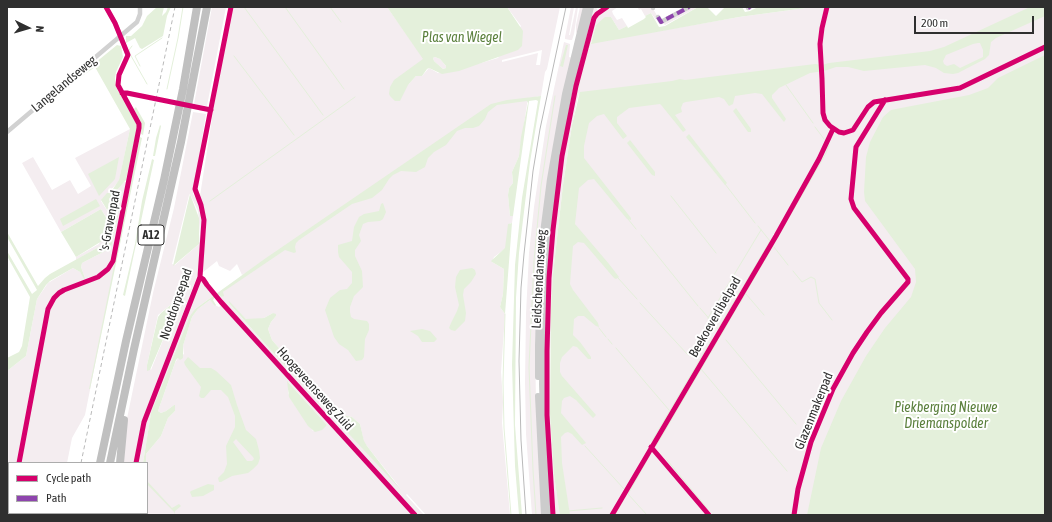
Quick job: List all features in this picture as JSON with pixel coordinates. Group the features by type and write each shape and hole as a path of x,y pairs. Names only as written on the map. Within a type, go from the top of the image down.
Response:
{"highway":[{"name":"A12","path":"100,462 183,89 197,7"},
{"name":"A12","path":"110,462 128,373 178,157 207,7"},
{"name":"A12","path":"120,462 128,373"}],"main road":[{"path":"579,46 586,7"},
{"path":"579,46 591,7"},
{"name":"Leidschendamseweg","path":"544,515 540,460 538,345 543,233 556,137 579,46"},
{"name":"Leidschendamseweg","path":"549,515 544,448 542,384 543,305 551,204 559,150 579,46"}],"street":[{"path":"106,7 115,23 128,55"},
{"name":"Langelandseweg","path":"7,132 137,22 140,7"},
{"path":"658,17 661,22 689,7"}],"shaded area":[{"path":"212,7 226,7 207,106 194,104"},
{"path":"232,7 387,7 424,59 408,85 416,76 422,76 429,68 438,73 498,58 521,26 507,7 560,7 541,96 528,98 519,156 512,172 513,183 509,188 508,195 510,216 513,216 512,223 510,223 506,248 494,257 492,262 504,269 503,294 500,307 505,314 501,372 503,402 502,423 510,515 426,515 407,494 406,495 424,515 144,515 148,514 148,462 146,462 146,454 161,436 168,418 175,411 174,405 161,413 158,411 175,363 178,358 184,354 183,346 192,317 198,309 210,300 219,307 223,304 217,296 220,295 223,297 223,292 245,273 242,275 237,264 230,271 219,266 217,261 202,273 206,220 200,196 213,112","holes":["542,50 540,65 536,65 538,53 502,62 502,60","228,301 246,319 250,320 264,318 273,313 276,316 268,329 272,340 298,370 304,382 326,405 341,415 352,417 360,424 364,442 401,489 267,346","288,382 327,425 313,431 292,401 288,393"]},
{"path":"571,7 574,7 569,35 576,7 578,7 574,34 572,40 570,40 565,39 565,37"},
{"path":"580,7 584,7 578,34 576,32 576,25"},
{"path":"592,7 596,7 598,12 593,18 584,45"},
{"path":"610,7 618,7 612,11 613,14 617,20 622,18 627,26 619,30 611,17 596,25 591,43 739,17 813,7 826,7 825,13 827,13 828,7 1045,7 1045,515 554,515 549,440 548,380 550,283 554,231 562,163 571,112 587,48 590,49 587,47 596,17","holes":["579,92 554,402 557,494 554,475 550,414 550,357 553,274 563,185 572,125"]},
{"path":"652,7 658,17 656,20 651,13 645,16 641,9 639,10 638,8"},
{"path":"692,7 698,7 665,25 663,23"},
{"path":"564,42 570,44 569,57 572,58 535,341 536,403 542,515 532,515 526,434 525,382 529,253 546,126"},
{"path":"435,57 440,59 446,68 443,69 434,61 433,58"},
{"path":"193,112 206,114 193,194 200,205 203,214 203,229 198,274 142,421 134,462 122,462 125,428 153,293 174,208","holes":["190,194 198,211 200,234 199,244 175,265 172,264","180,297 183,297 185,301 167,330 151,370 147,365 158,315"]},
{"path":"130,129 119,181 101,201 112,218 106,243 76,260 76,257 99,244 106,217 101,209 61,232 22,163 33,157 52,190 70,180 78,194 91,186 75,158"},
{"path":"124,182 131,183 85,415 72,438 67,462 8,462 8,514 57,515 7,515 7,371 26,356 37,299 48,283 73,268 80,272 85,278 81,267 82,263 111,248 118,216 109,199"},
{"path":"200,279 213,296 195,309 151,414 143,462 138,462 146,422"}],"water":[{"path":"157,7 164,7 162,16 168,7 171,7 167,16 163,36 142,49 135,38 126,43 126,36 131,36 142,26 147,16"},
{"name":"Plas van Wiegel","path":"387,7 507,7 523,31 522,46 518,50 459,71 442,74 429,68 422,76 416,76 408,85 400,101 395,101 389,94 390,87 394,80 423,59","holes":["435,57 440,59 446,66 446,68 443,69 434,61 433,58"]},
{"path":"698,7 707,7 716,16 725,7 742,7 745,12 758,7 813,7 739,17 591,44 596,25 605,17 611,17 619,30 627,26 628,28 644,19 646,17 645,16 651,13 659,27 665,26"},
{"path":"1030,7 1045,7 1045,16 996,38 991,42 989,55 985,59 958,73 944,73 936,68 925,65 864,71 848,67 836,67 810,73 779,88 772,95 772,98 786,119 784,122 762,94 755,93 735,96 733,104 729,106 724,99 719,97 683,103 681,108 682,112 675,115 686,130 683,132 660,104 629,108 617,117 617,123 627,136 623,139 604,114 597,116 589,123 584,146 584,158 631,218 631,220 627,219 594,179 588,180 579,188 575,224 619,277 616,279 614,278 584,243 578,242 573,246 570,284 598,323 599,327 584,316 578,316 574,319 573,335 580,342 591,359 588,359 577,347 573,346 562,357 560,372 596,415 593,418 576,400 570,396 564,398 562,401 561,413 586,443 582,445 572,434 568,432 561,437 562,463 570,515 560,515 554,475 550,414 551,311 553,274 563,185 572,125 580,92 680,79 685,80 815,64 822,65 930,51 944,47","holes":["980,43 983,50 983,57 960,68 954,64 947,66 944,64 943,61 946,55 973,44"]},
{"path":"117,45 121,46 123,57 116,72 116,87 137,125 137,128 126,180 109,199 118,216 111,248 82,263 81,267 85,278 84,279 80,272 73,268 50,281 46,285 37,299 26,356 7,371 7,358 19,352 22,346 30,297 7,256 7,251 32,294 37,290 7,237 7,232 38,286 50,274 106,243 112,218 101,200 107,193 110,193 119,180 130,129 95,67 74,82 73,81"},
{"path":"566,45 568,45 563,67 560,66"},
{"name":"Piekberging Nieuwe Driemanspolder","path":"1045,55 1045,515 807,515 821,448 841,401 866,356 885,328 911,297 916,282 915,269 865,201 864,192 866,157 870,142 883,117 891,110 969,95 988,88 998,78"},
{"path":"541,96 530,162 519,253 516,298 515,425 522,515 519,515 515,466 512,365 515,265 522,198 538,101 536,100 529,101 513,216 510,216 508,195 509,188 513,183 512,172 519,156 521,137 528,103 527,101 497,105 488,112 485,119 479,126 457,131 446,145 434,152 428,158 425,167 416,172 401,171 393,175 382,190 372,198 352,204 299,240 295,247 296,252 294,253 285,250 223,292 224,296 222,297 219,295 215,297 213,300 216,305 215,306 210,300 198,309 192,317 183,346 183,358 180,360 178,358 176,360 158,411 161,413 175,405 175,411 168,418 161,436 146,454 146,462 143,462 151,413 190,316 195,309 266,258 491,104 507,100"},
{"path":"136,107 145,123 143,135 141,134 141,123 134,109"},
{"path":"736,108 751,129 751,132 748,132 733,111"},
{"path":"160,125 155,156 153,156 156,138"},
{"path":"689,134 727,183 725,185 686,137"},
{"path":"140,137 142,138 89,389"},
{"path":"630,140 655,172 655,176 652,175 627,143"},
{"path":"119,157 115,179 99,196 88,174"},
{"path":"152,159 154,160 125,296 123,295"},
{"path":"190,194 199,218 199,244 173,266"},
{"path":"96,199 100,206 63,226 60,219"},
{"path":"383,203 386,212 383,219 380,221 363,224 359,235 361,241 355,250 355,256 362,271 363,287 354,296 350,307 350,312 351,317 354,319 367,321 369,324 369,330 365,339 364,357 362,360 356,361 348,350 339,344 334,337 325,310 330,298 340,290 347,289 352,283 352,272 339,257 338,245 352,241 354,227 359,217 364,214 379,211 381,204"},
{"path":"101,209 107,219 102,241 76,257 61,232"},
{"path":"512,223 505,314 500,307 503,294 504,269 491,261 505,248 508,224"},
{"path":"472,268 475,270 476,274 464,289 463,295 466,313 465,321 455,331 451,330 449,328 459,305 455,287 456,277 460,270"},
{"path":"180,297 184,298 185,302 167,330 150,370 147,371 158,317"},
{"path":"229,301 246,319 264,318 273,313 276,314 268,329 272,340 298,370 304,382 326,405 341,415 352,417 360,424 364,441 367,446 401,490 267,346 228,302"},
{"path":"422,329 430,331 437,339 434,342 422,342 418,336 410,331"},
{"path":"188,357 200,368 211,368 231,385 246,430 256,439 259,450 260,458 258,464 248,473 232,476 219,482 218,478 224,472 227,464 226,446 235,427 235,416 228,397 221,390 211,390 204,398 199,396 201,387 184,362","holes":["236,439 254,459 252,461 247,461 233,442"]},
{"path":"287,381 327,425 322,430 315,432 308,426 289,397"},
{"path":"148,482 172,508 179,504 181,506 175,511 174,515 174,512 148,485"},
{"path":"208,484 214,485 214,490 203,496 192,497 191,491"}],"waterway":[{"path":"167,89 183,7"},
{"path":"244,7 323,115"},
{"path":"285,7 344,89"},
{"path":"330,7 341,22"},
{"path":"140,66 135,56 162,38"},
{"path":"132,46 129,50 130,54 147,84"},
{"path":"234,56 294,135"},
{"path":"786,85 813,123"},
{"path":"536,515 529,367 534,261 541,186 555,96"},
{"path":"210,201 355,97"},
{"path":"815,127 824,139"},
{"path":"759,270 826,153 829,145"},
{"path":"725,184 755,223"},
{"path":"671,196 716,253"},
{"path":"628,219 636,229"},
{"path":"758,226 770,241"},
{"path":"708,318 761,230"},
{"path":"641,235 698,306"},
{"path":"744,285 770,241"},
{"path":"774,247 788,265"},
{"path":"793,271 802,282 811,277 815,279 819,303 832,320"},
{"path":"740,303 757,273"},
{"path":"618,278 637,299"},
{"path":"700,308 718,329 742,288"},
{"path":"746,294 764,315"},
{"path":"640,303 688,355"},
{"path":"720,337 736,309"},
{"path":"505,314 503,382 504,428 511,515"},
{"path":"599,328 606,337"},
{"path":"608,339 612,344"},
{"path":"652,441 712,339"},
{"path":"656,446 718,340"},
{"path":"726,340 796,424"},
{"path":"616,348 669,410"},
{"path":"701,369 787,471"},
{"path":"585,446 624,489"},
{"path":"647,515 628,494 650,455"},
{"path":"667,460 707,508"},
{"path":"615,515 623,501"},
{"path":"568,511 602,508"}],"tram line":[{"path":"526,515 521,440 519,361 521,288 533,171 540,129 566,7"}],"railway":[{"path":"81,462 175,7"}],"marked path":[{"path":"658,17 661,22 689,7"}],"cycle path":[{"name":"'s-Gravenpad","path":"19,462 48,309 54,298 59,293 98,277 108,269 113,261 139,128 139,124 118,85 119,75 128,55 115,23 106,7"},
{"name":"Nootdorpsepad","path":"136,462 144,422 200,277 204,220 201,205 195,189 231,7"},
{"path":"553,515 547,415 549,278 553,230 562,156 576,86 594,18 607,7"},
{"path":"827,7 820,44 823,113 825,120 830,126 839,132 844,133 853,130 868,107 874,102 960,88 1045,47"},
{"path":"122,93 211,110"},
{"name":"Glazenmakerpad","path":"794,515 798,489 811,442 833,389 853,353 867,332 881,313 908,282 908,279 854,208 851,199 856,147 885,100"},
{"name":"Beekoeverlibelpad","path":"612,515 776,236 819,159 833,129"},
{"name":"Nootdorpsepad","path":"200,277 415,515"},
{"path":"651,447 709,515"}]}
